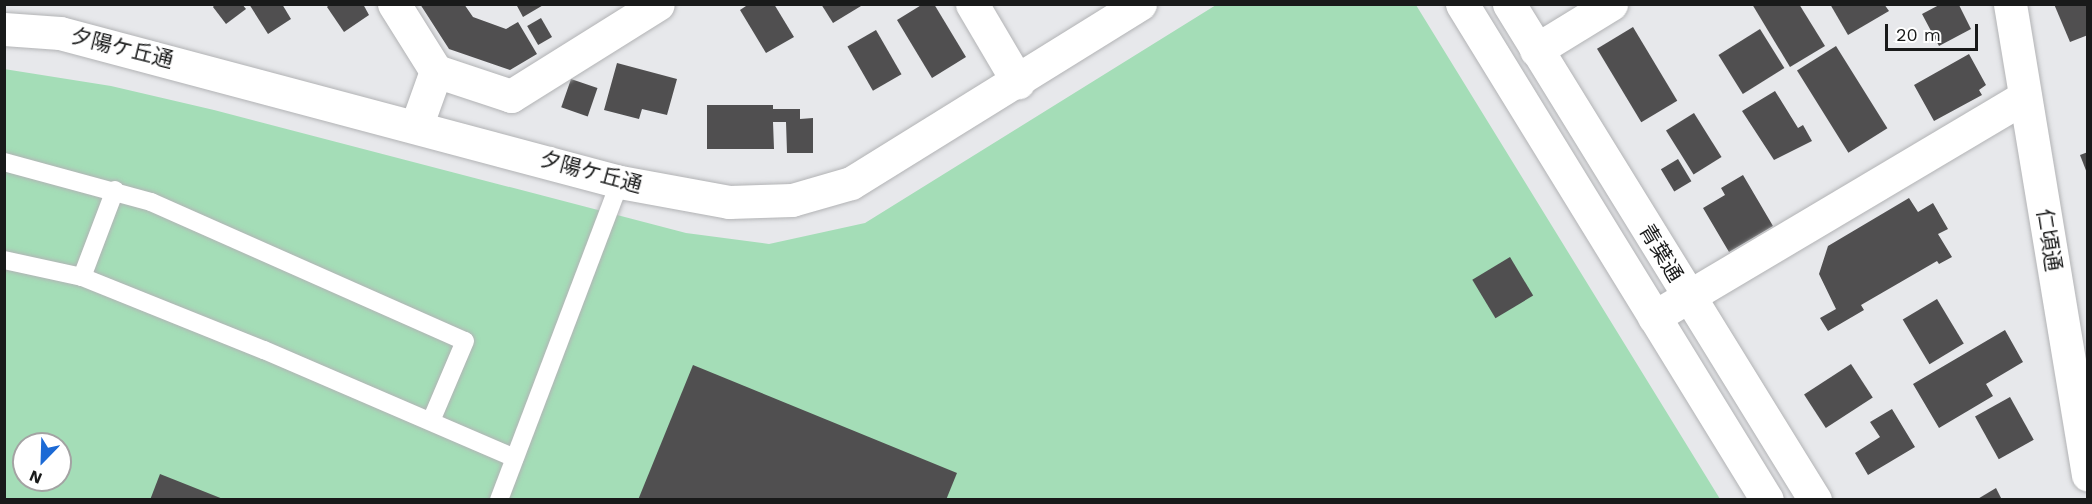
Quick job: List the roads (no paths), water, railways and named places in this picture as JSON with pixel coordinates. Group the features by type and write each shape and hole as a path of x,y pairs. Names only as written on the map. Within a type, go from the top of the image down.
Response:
{"street":[{"path":"394,4 436,71 511,96 658,4"},
{"path":"972,4 1018,82"},
{"name":"夕陽ケ丘通","path":"4,29 60,33 620,182 729,202 792,200 851,183 1018,82 1140,4"},
{"name":"青葉通","path":"1462,4 1767,500"},
{"name":"青葉通","path":"1509,4 1687,297 1815,500"},
{"path":"1536,50 1611,4"},
{"name":"仁頃通","path":"2010,4 2088,475"},
{"path":"416,127 436,71"},
{"path":"1654,318 2025,97"}],"lane":[{"path":"4,162 115,190 262,248 465,341 431,421"},
{"path":"498,500 620,182"},
{"path":"82,277 115,190"},
{"path":"4,260 82,277 515,458"}]}
